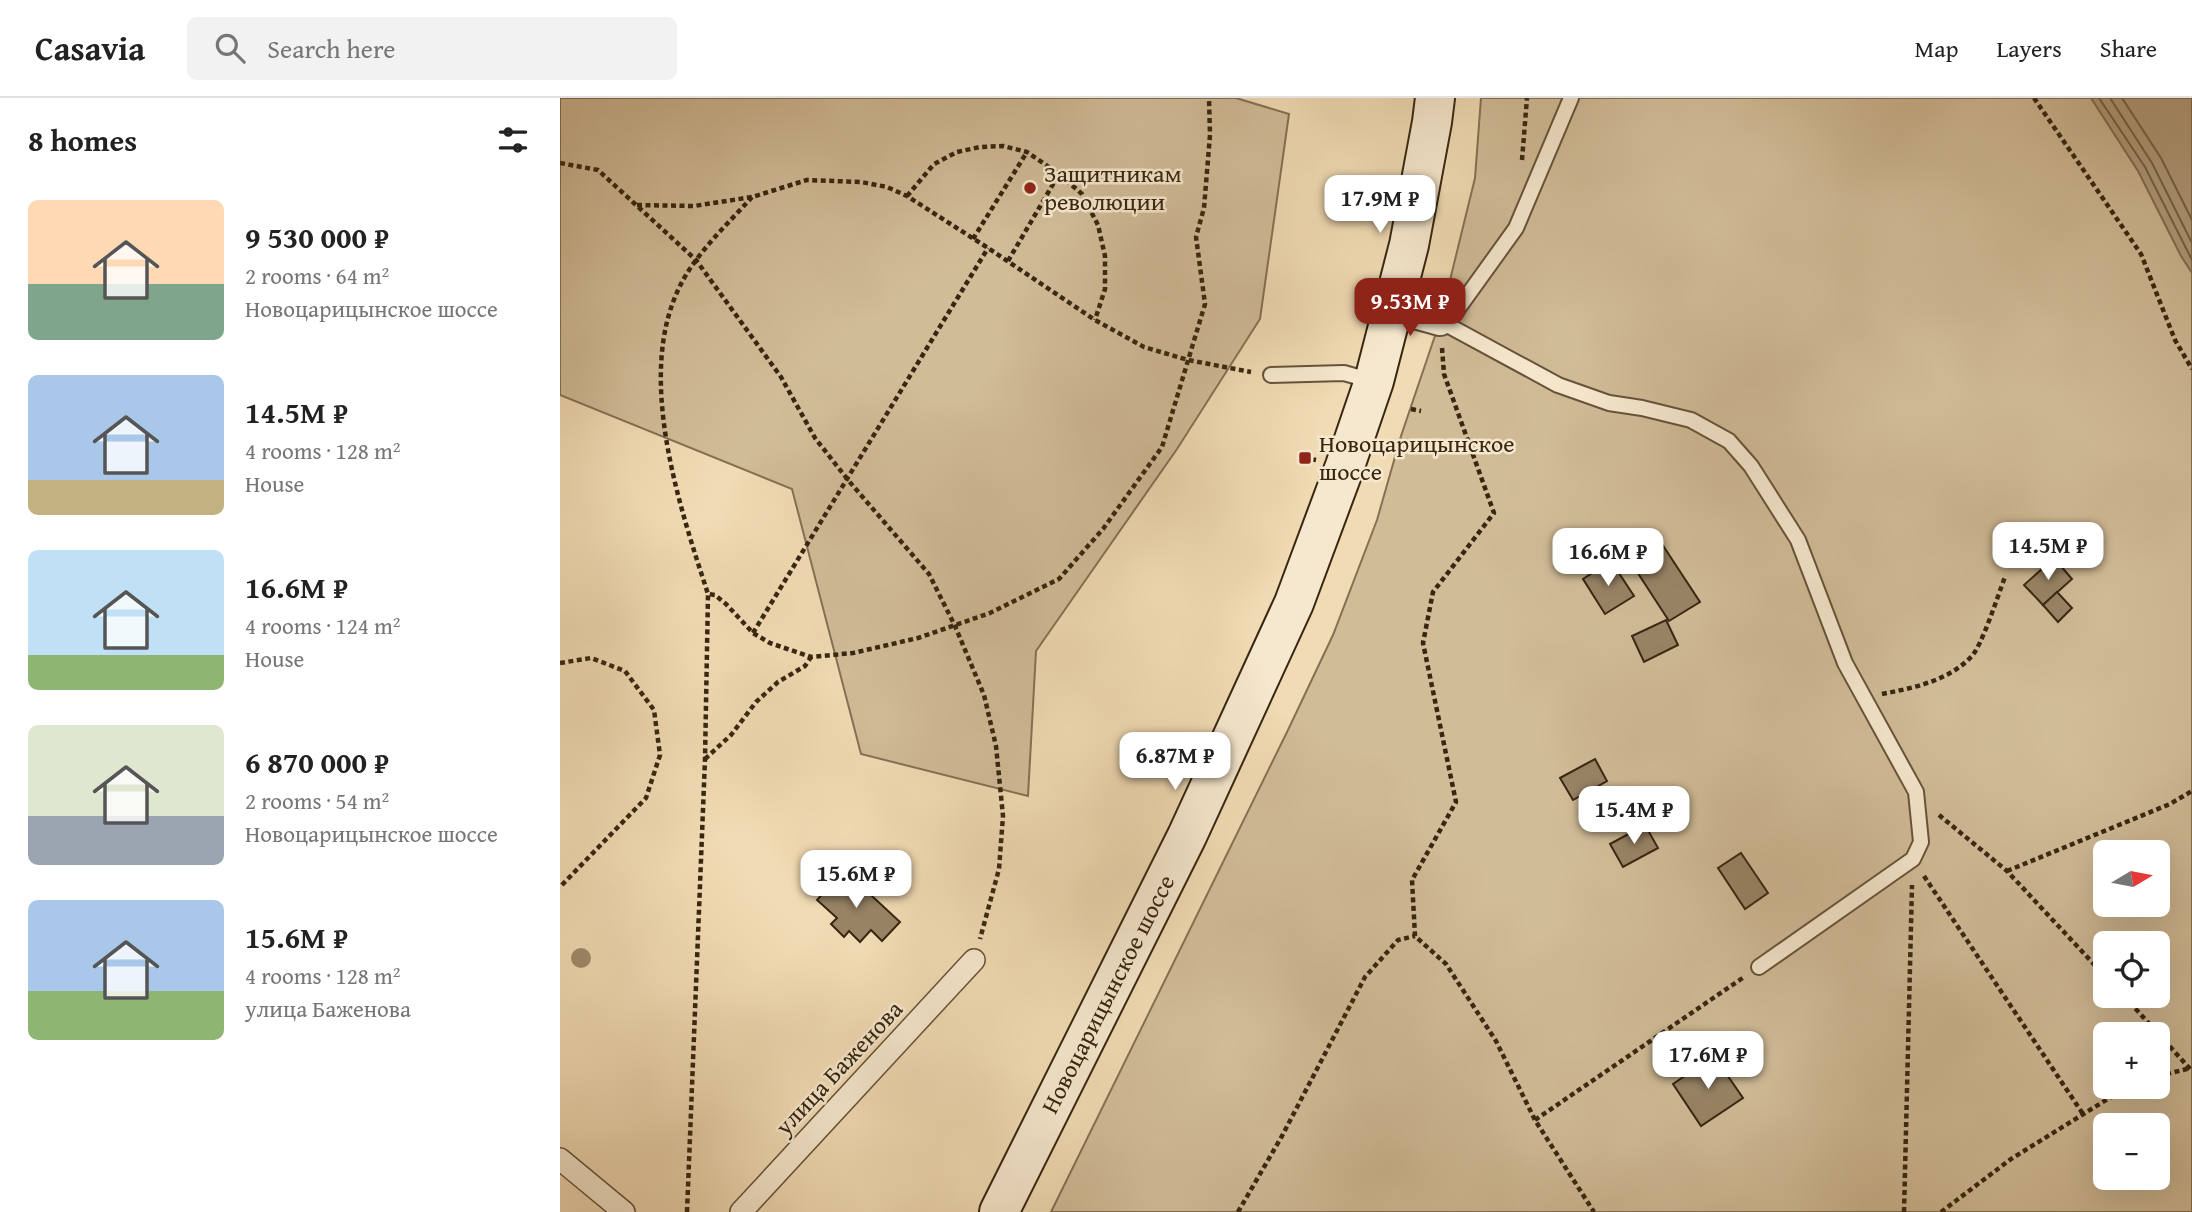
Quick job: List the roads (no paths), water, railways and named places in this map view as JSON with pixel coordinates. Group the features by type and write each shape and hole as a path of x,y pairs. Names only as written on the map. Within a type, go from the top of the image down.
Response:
{"main road":[{"name":"Новоцарицынское шоссе","path":"999,1212 1187,836 1289,614 1374,381 1409,245 1435,98"}],"street":[{"path":"1393,308 1443,322"},
{"name":"улица Баженова","path":"741,1212 974,960"},
{"path":"560,1159 624,1212"}],"lane":[{"path":"1571,98 1516,228 1443,322 1559,385 1609,403 1691,420 1729,441 1751,466 1798,540 1845,663 1916,793 1921,842 1913,859 1759,967"},
{"path":"1270,375 1345,373 1374,381"}],"water":[{"path":"2091,98 2192,98 2192,273 2138,171"}],"place":[{"name":"Защитникам революции","path":"1030,188"},
{"name":"Новоцарицынское шоссе","path":"1305,458"}]}
